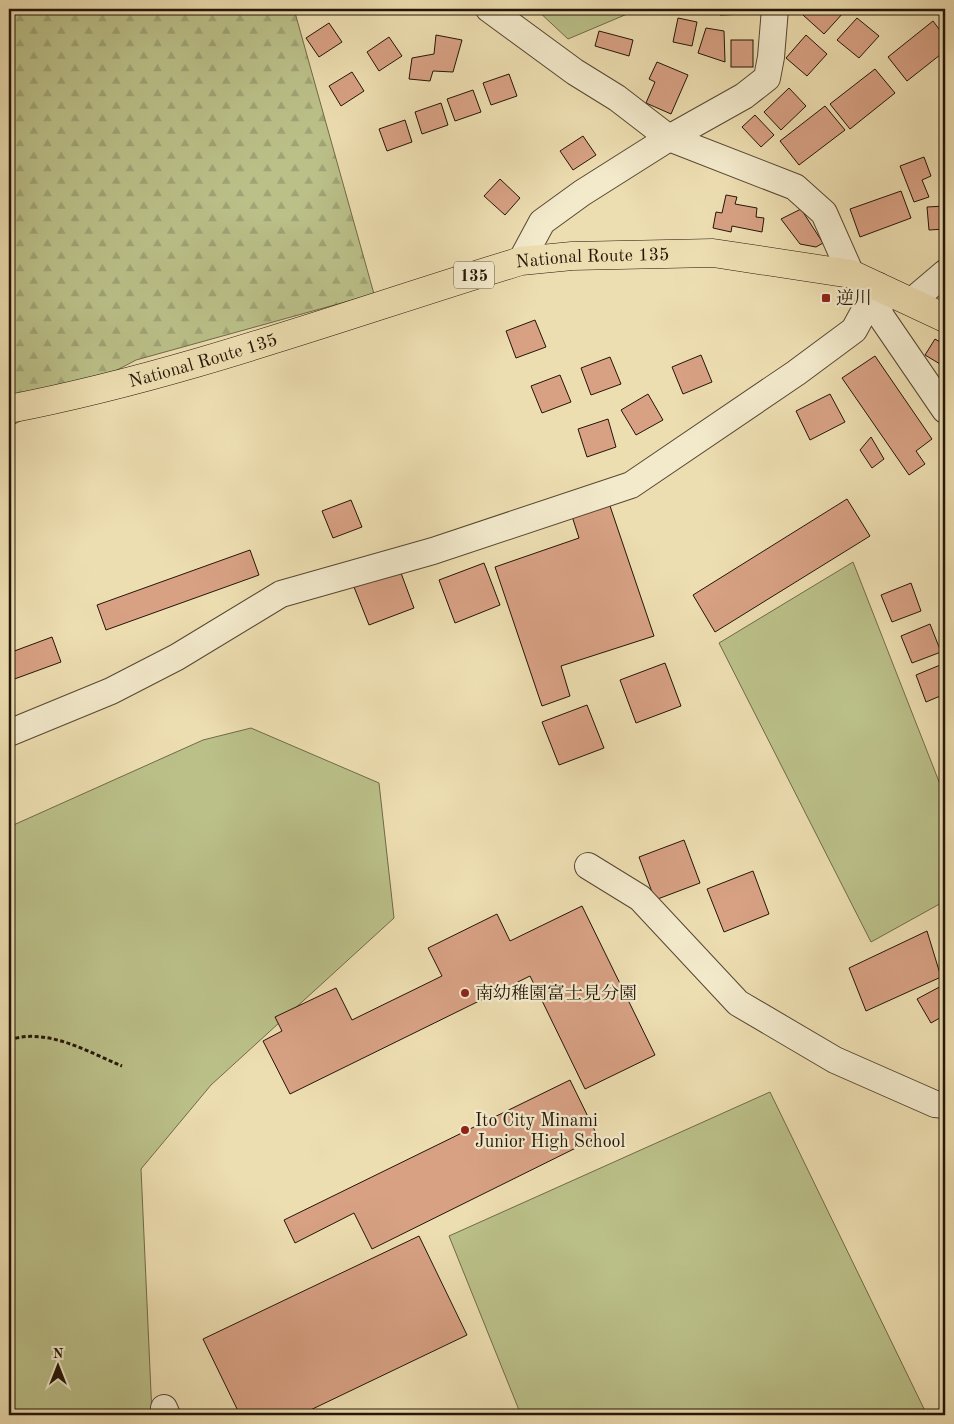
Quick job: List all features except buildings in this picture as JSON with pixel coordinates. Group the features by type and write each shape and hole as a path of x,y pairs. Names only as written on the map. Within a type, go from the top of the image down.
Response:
{"highway":[{"name":"National Route 135","path":"9,409 76,396 195,365 521,261 572,256 713,253 851,274 945,318"}],"street":[{"path":"489,9 575,72 617,98 669,138 795,186 824,213 851,274"},
{"path":"506,9 519,31"},
{"path":"521,261 542,222 582,193 669,138 744,96 767,78 771,57 775,9"},
{"path":"912,301 945,273"},
{"path":"878,286 880,315 945,410"},
{"path":"9,733 110,691 177,658 281,594 433,551 631,485 796,373 854,330 878,286"},
{"path":"588,866 640,898 738,1003 835,1060 936,1104 945,1105"}],"path":[{"path":"9,1040 16,1037 55,1039 122,1066"}],"green space":[{"path":"9,9 294,9 374,294 136,360 9,427"},
{"path":"536,9 639,9 568,39"},
{"path":"853,562 945,797 945,901 871,942 719,643"},
{"path":"251,728 379,783 394,918 211,1085 141,1169 152,1415 9,1415 9,827 203,740"},
{"path":"770,1092 927,1415 521,1415 449,1236"}],"place":[{"name":"逆川","path":"826,298"},
{"name":"南幼稚園富士見分園","path":"465,993"},
{"name":"Ito City Minami Junior High School","path":"465,1130"}]}
